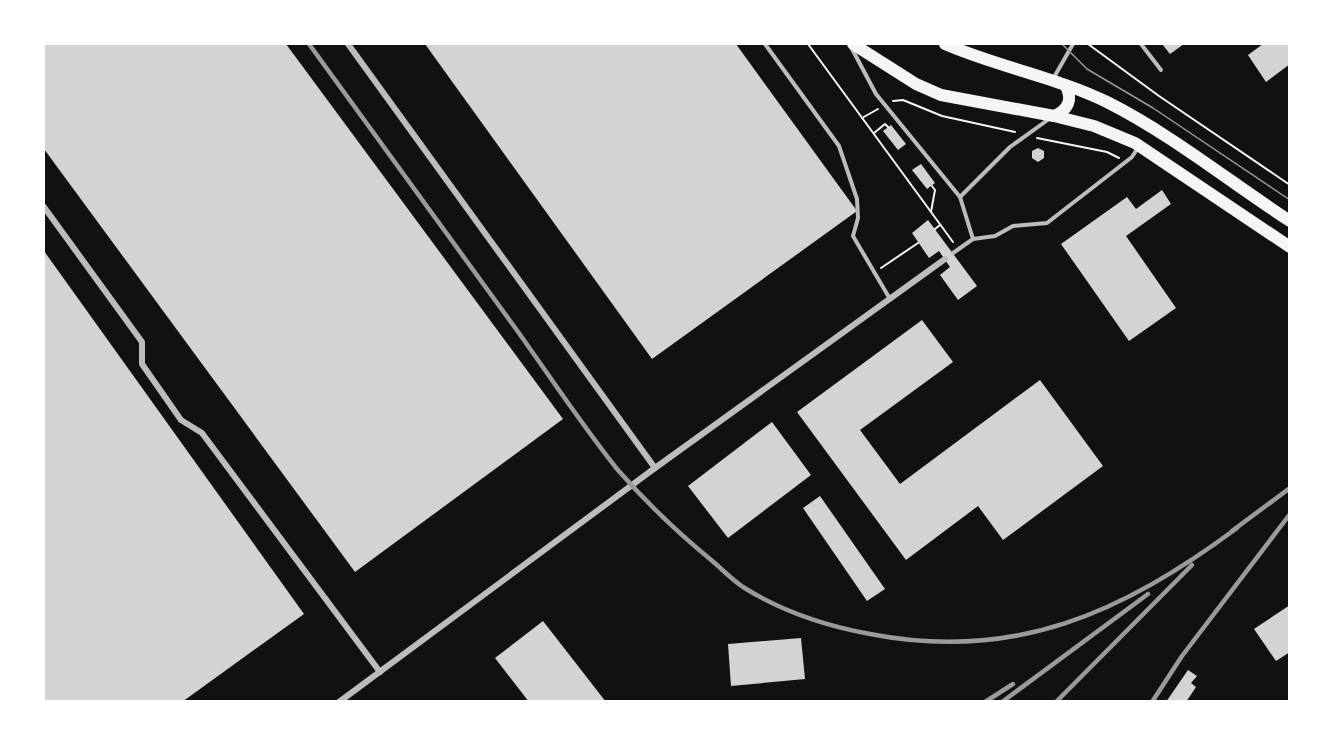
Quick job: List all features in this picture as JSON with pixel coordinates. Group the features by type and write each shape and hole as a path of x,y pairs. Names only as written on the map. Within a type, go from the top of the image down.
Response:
{"main road":[{"path":"851,44 916,84 941,95 1054,116 1094,126 1137,145 1290,247"},
{"path":"945,44 970,55 1053,80 1108,103 1145,124 1290,221"},
{"path":"1054,116 1066,110 1070,101 1066,86"}],"street":[{"path":"348,44 655,468"},
{"path":"44,207 142,342 142,364 181,420 202,433 380,672"},
{"path":"339,702 655,468 945,259"}],"lane":[{"path":"765,44 839,146 857,199 858,218 853,236 890,299"},
{"path":"851,44 876,94 960,197 973,239"},
{"path":"1053,80 1073,44"},
{"path":"1140,44 1161,70"},
{"path":"960,197 1010,147 1054,116"},
{"path":"953,253 973,239 995,236 1013,226 1047,223 1125,162 1137,145"}],"path":[{"path":"808,44 958,249"},
{"path":"1088,44 1159,96 1290,185"},
{"path":"862,118 885,105 903,100 942,116 996,126 1054,144 1107,152 1125,162"},
{"path":"874,133 885,124 888,127"},
{"path":"931,212 935,190 932,186"},
{"path":"935,229 940,225"},
{"path":"874,273 918,243"}],"building":[{"path":"44,44 286,44 563,419 355,572 44,149"},
{"path":"425,44 736,44 857,211 652,359"},
{"path":"1162,44 1184,44 1170,54"},
{"path":"1263,44 1290,44 1290,64 1266,82 1248,55"},
{"path":"891,125 906,144 898,150 883,131"},
{"path":"1038,148 1044,151 1044,158 1038,162 1032,158 1032,151"},
{"path":"921,164 935,183 927,189 912,170"},
{"path":"1162,190 1171,204 1126,236 1176,308 1129,341 1061,244 1127,197 1136,209"},
{"path":"928,220 977,286 958,300 940,275 950,267 939,251 929,258 912,233"},
{"path":"44,251 304,614 182,702 44,702"},
{"path":"922,320 953,362 860,430 900,484 1040,380 1103,466 1003,540 978,506 906,560 797,412"},
{"path":"772,422 811,475 728,538 688,486"},
{"path":"820,496 885,589 867,601 803,508"},
{"path":"1290,605 1290,652 1276,661 1254,629"},
{"path":"543,621 606,702 529,702 495,658"},
{"path":"801,638 805,679 731,686 728,644"},
{"path":"1188,670 1197,676 1191,683 1196,687 1186,702 1166,702"}],"tram line":[{"path":"1062,44 1087,69 1153,108 1290,200"}],"railway":[{"path":"309,44 617,469 685,538 734,581 758,596 804,616 837,627 870,634 923,641 972,641 1020,635 1065,623 1109,606 1152,584 1237,528"},
{"path":"1232,531 1290,488"},
{"path":"1152,702 1182,656 1290,514"},
{"path":"1056,702 1192,565"},
{"path":"1002,702 1148,594"},
{"path":"985,702 1013,684"}]}
